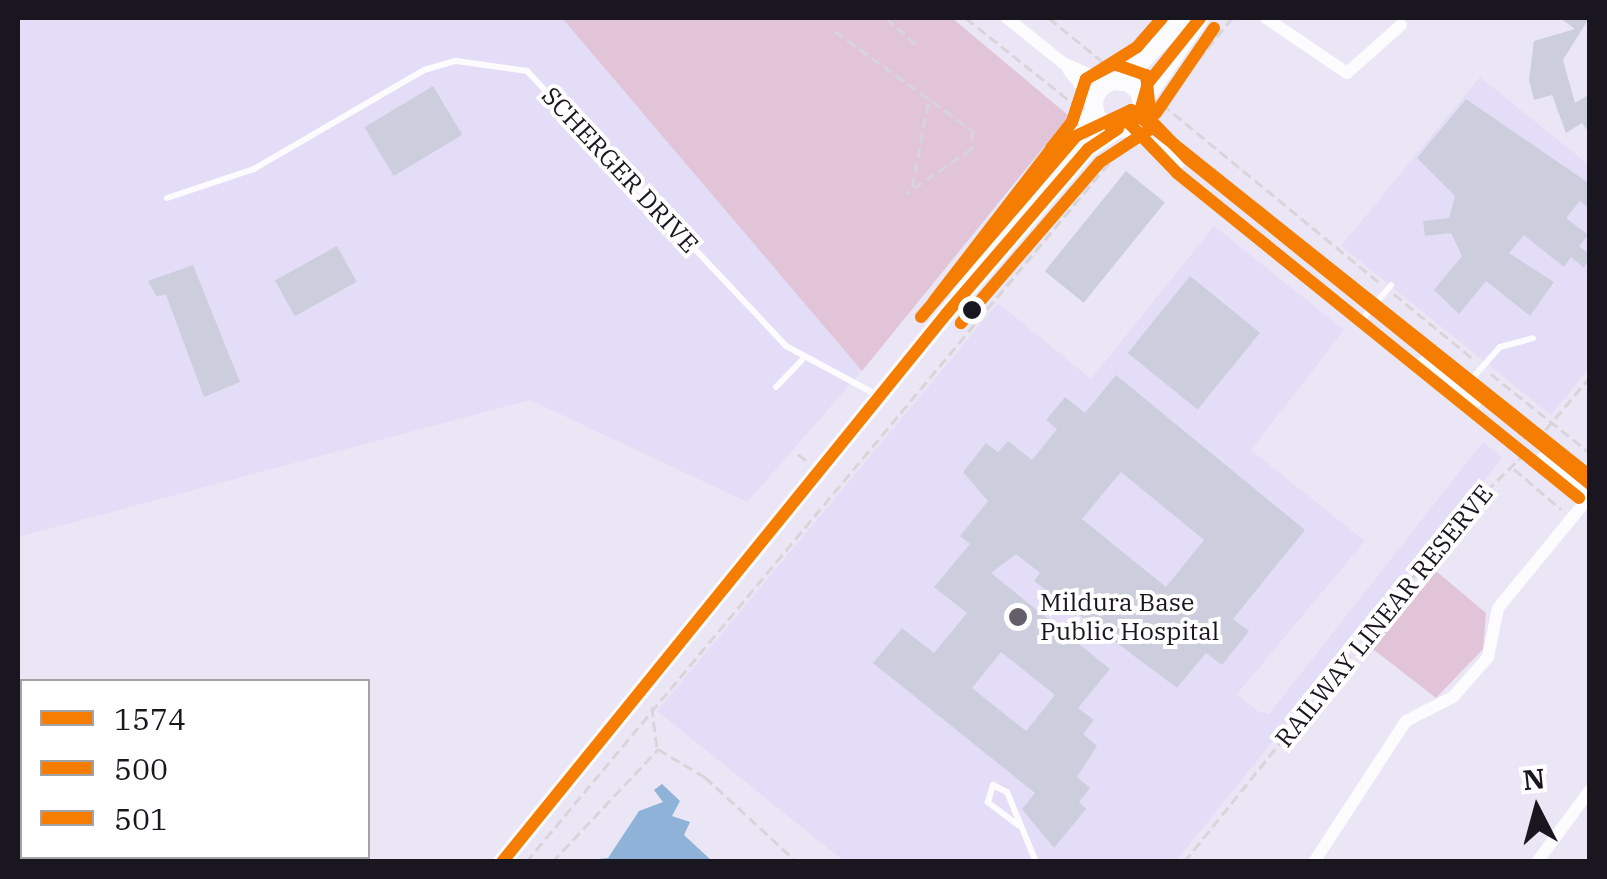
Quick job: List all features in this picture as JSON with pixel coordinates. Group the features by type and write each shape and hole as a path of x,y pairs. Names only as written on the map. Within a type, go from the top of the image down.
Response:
{"street":[{"path":"1007,18 1063,63 1115,82 1369,312"},
{"path":"947,313 1088,107 1184,18"},
{"path":"502,862 947,313 1088,149 1128,130 1145,112 1200,18"},
{"path":"1266,18 1347,73 1401,26"},
{"path":"1063,63 1088,107 1128,130 1369,312 1589,495 1498,608 1488,657 1453,697 1406,721 1314,862"},
{"path":"1537,862 1590,790"}],"lane":[{"name":"SCHERGER DRIVE","path":"167,198 254,168 424,70 456,62 527,72 802,360 880,396"},
{"path":"1369,312 1390,288"},
{"path":"1463,388 1500,347 1533,338"},
{"path":"776,387 802,360"},
{"path":"1018,825 988,802 994,784 1008,792 1036,862"}],"path":[{"path":"886,18 918,46"},
{"path":"966,18 1088,107"},
{"path":"1049,18 1104,63"},
{"path":"1145,112 1161,103 1232,18"},
{"path":"835,31 973,131 975,144 906,194"},
{"path":"912,189 928,98"},
{"path":"1161,103 1590,453"},
{"path":"526,862 652,706 1120,150 1128,130"},
{"name":"RAILWAY LINEAR RESERVE","path":"1184,862 1465,512 1512,468 1590,377"},
{"path":"1512,468 1572,518"},
{"path":"652,706 658,749"},
{"path":"552,862 658,749"},
{"path":"658,749 706,776 797,862"}],"shaded area":[{"path":"18,18 562,18 862,371 747,502 530,400 18,537"},
{"path":"562,18 952,18 1069,116 862,371"},
{"path":"1480,77 1589,165 1589,368 1551,415 1341,246"},
{"name":"Mildura Base Public Hospital","path":"1214,226 1344,330 1251,450 1365,541 1237,694 1259,712 1269,714 1483,442 1502,458 1176,861 844,861 657,711 998,303 1091,379"},
{"path":"1430,566 1486,613 1483,649 1436,698 1369,646"}],"water":[{"path":"662,784 680,801 672,816 690,822 684,835 712,861 576,861 608,858 639,811 663,802 654,790"}],"building":[{"path":"1560,18 1589,18 1563,60 1575,103 1590,94 1590,134 1582,123 1566,133 1552,95 1534,100 1529,80 1534,41 1575,29"},
{"path":"433,86 462,135 394,176 364,127"},
{"path":"1466,99 1590,184 1590,209 1580,201 1566,218 1588,235 1579,246 1590,255 1584,268 1571,257 1564,267 1524,235 1509,253 1554,282 1530,316 1486,281 1459,314 1434,290 1462,256 1451,233 1425,236 1423,221 1449,218 1455,196 1417,158"},
{"path":"1126,171 1165,202 1084,303 1045,271"},
{"path":"337,246 357,282 295,316 275,280"},
{"path":"193,265 240,382 204,397 166,295 156,296 148,281"},
{"path":"1190,276 1260,333 1198,410 1128,353"},
{"path":"1116,375 1305,530 1233,619 1249,631 1222,665 1206,653 1177,688 1034,581 1040,573 1016,554 991,573 1110,669 1078,708 1094,720 1083,734 1097,746 1077,777 1090,788 1079,802 1086,809 1054,848 1022,809 1035,793 873,663 902,628 934,653 967,613 934,587 970,544 960,536 988,501 963,472 986,443 998,452 1008,441 1032,460 1057,429 1046,420 1065,397 1085,413","holes":["1121,472 1204,540 1166,587 1082,519","1001,652 1055,695 1026,731 972,688"]}],"transit line":[{"name":"501","path":"1051,148 1072,122 1086,79 1137,47 1162,18"},
{"name":"1574","path":"1110,127 1138,118 1148,83 1200,18"},
{"name":"500","path":"1156,113 1214,28"},
{"name":"500","path":"934,301 1072,122 1086,79 1114,64 1146,75 1152,128 1100,162 961,323"},
{"name":"501","path":"921,317 1076,136 1131,110 1590,476"},
{"name":"1574","path":"1141,110 1188,159 1590,484"},
{"name":"500","path":"1128,122 1177,173 1579,498"},
{"name":"1574","path":"502,862 947,313 1088,149 1118,129"}],"place":[{"name":"Mildura Base Public Hospital","path":"1018,617"}]}
